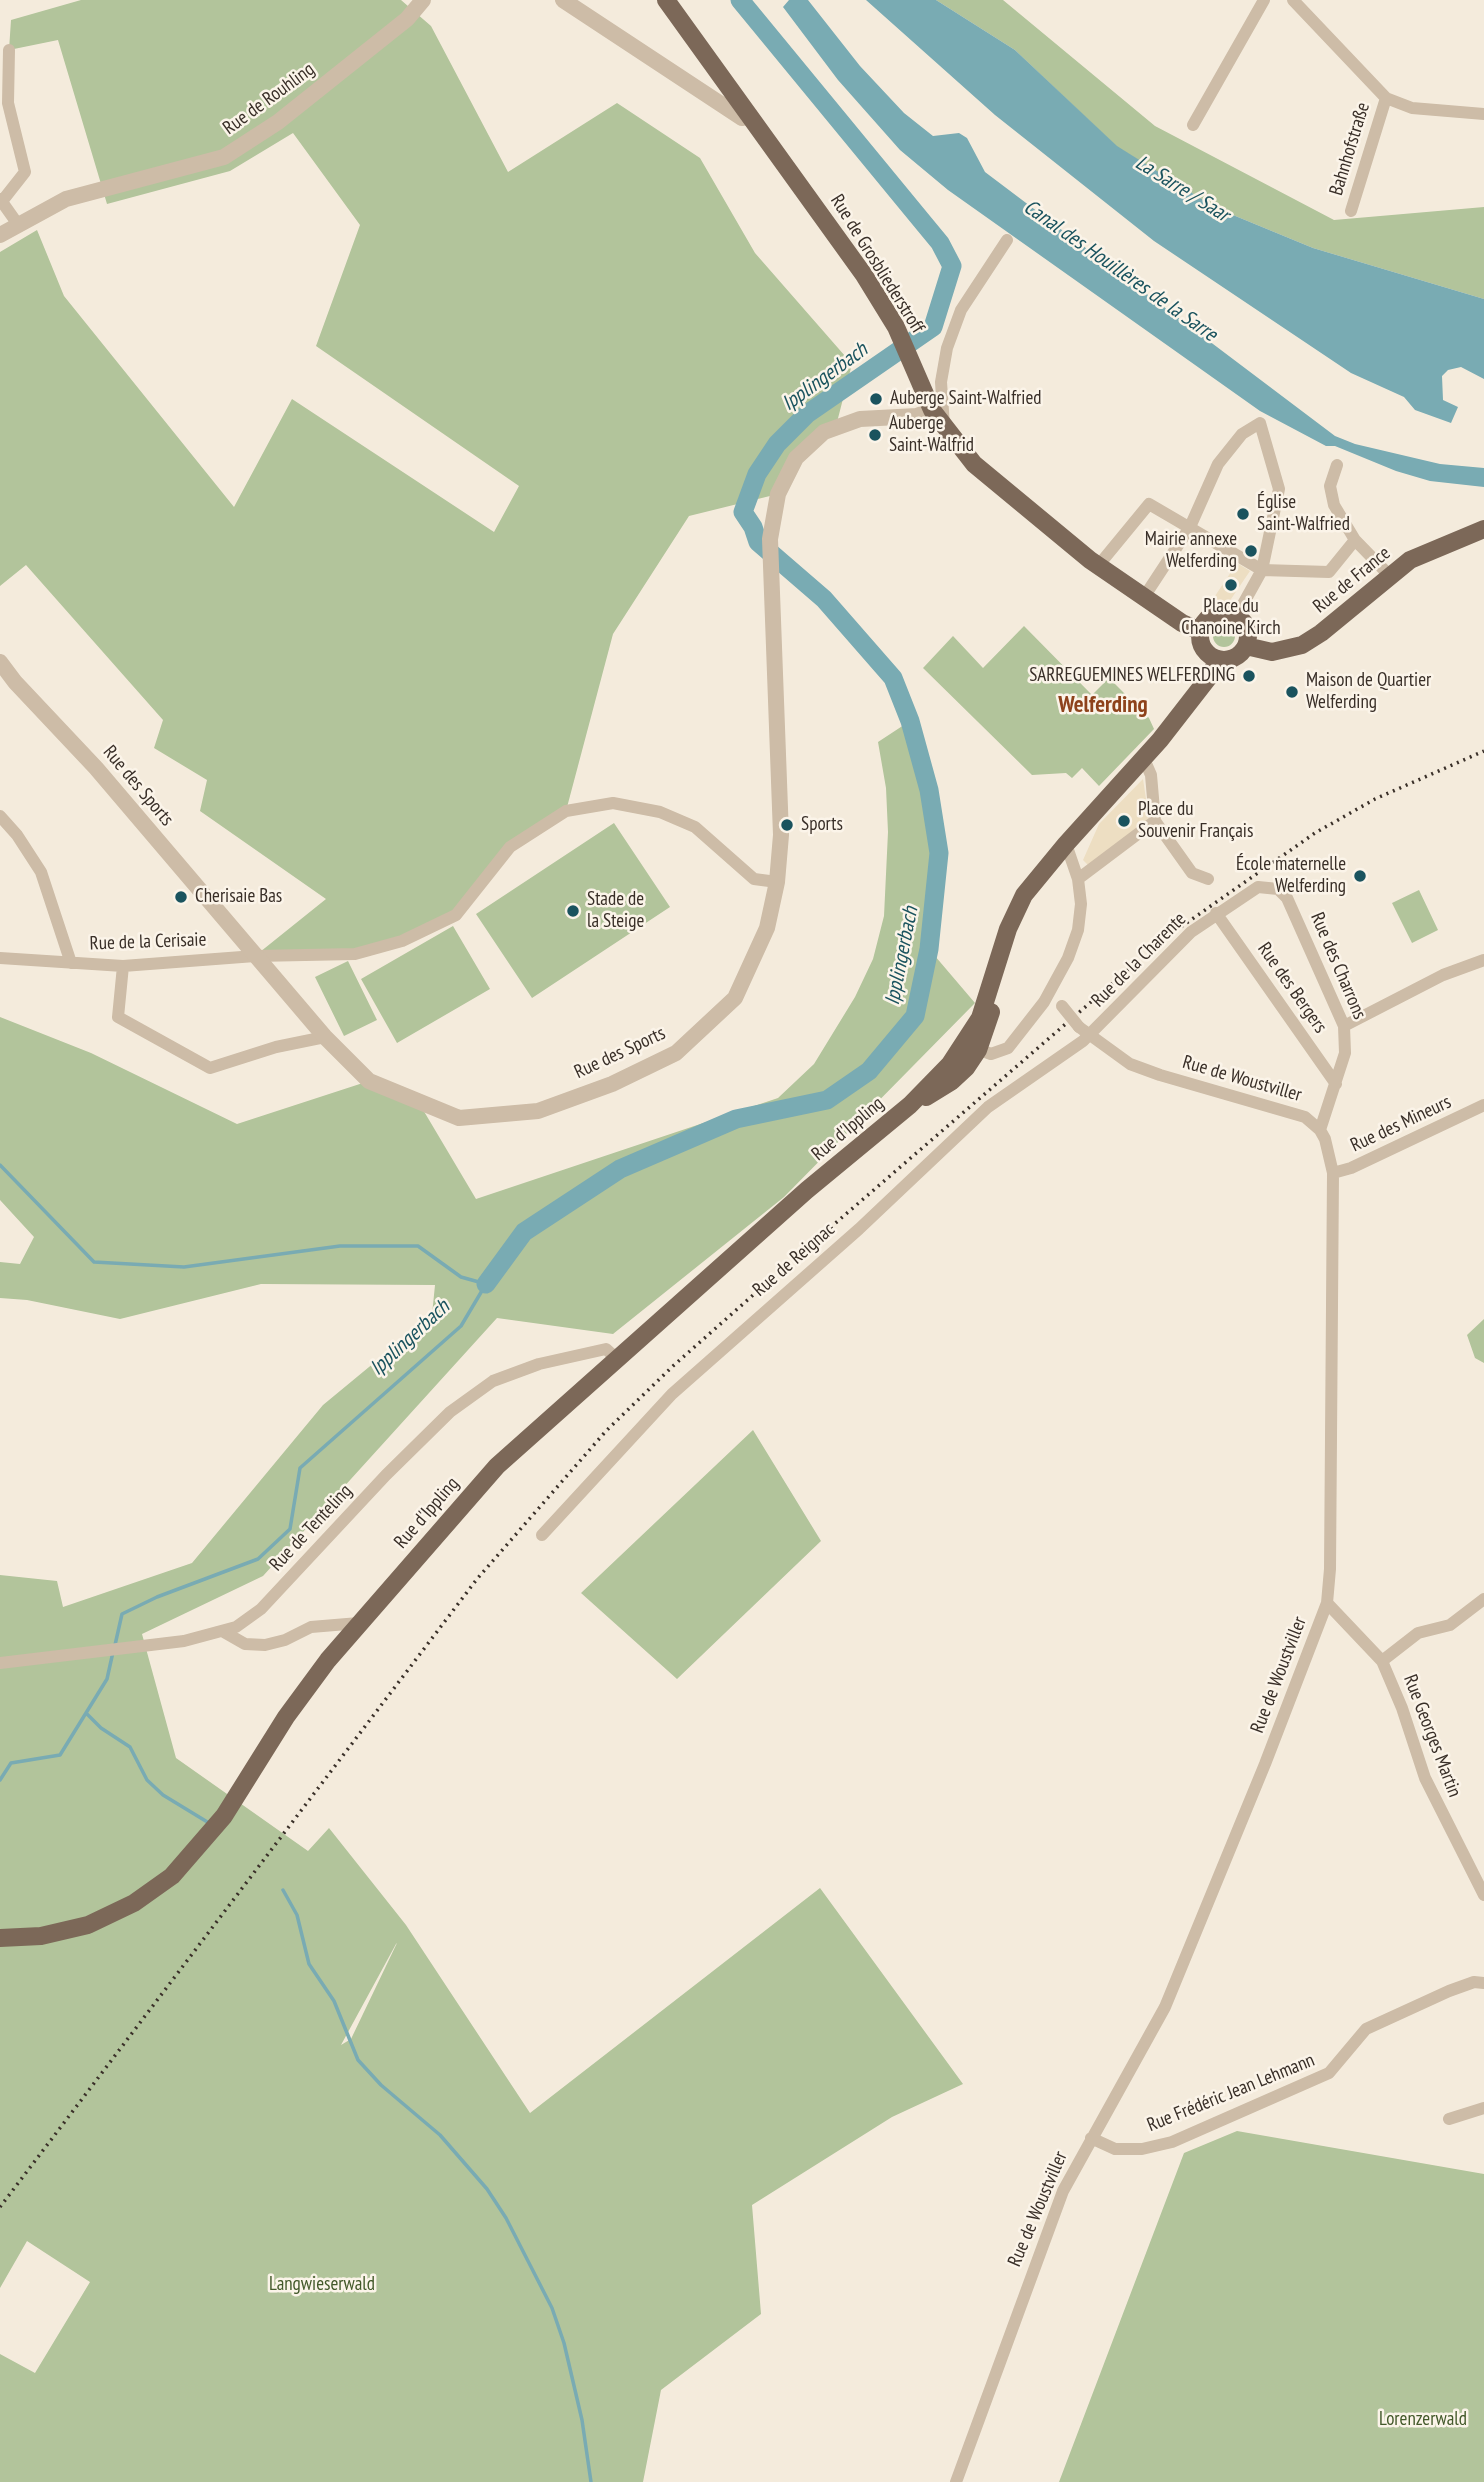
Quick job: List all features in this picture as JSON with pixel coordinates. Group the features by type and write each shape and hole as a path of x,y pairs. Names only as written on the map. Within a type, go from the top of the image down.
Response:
{"main road":[{"name":"Rue de Grosbliederstroff","path":"666,0 807,194 896,327 932,410 974,464 1098,566 1192,629 1200,631"},
{"name":"Rue de France","path":"1246,646 1272,652 1302,645 1321,633 1389,575 1432,549 1484,529"},
{"path":"1227,612 1237,615 1247,631 1246,646 1234,657 1218,659 1202,647 1200,631 1213,614 1227,612"},
{"name":"Rue d'Ippling","path":"0,1938 41,1936 88,1925 134,1903 172,1876 208,1838 300,1696 359,1623 497,1466 616,1358 910,1105 952,1081 972,1047 1016,909 1066,844 1143,759 1209,677 1218,659"}],"street":[{"name":"Rue de Rouhling","path":"0,235 17,223 66,199 224,157 278,122 407,19 422,0"},
{"path":"563,0 742,118 749,116"},
{"path":"1193,125 1264,0"},
{"name":"Bahnhofstraße","path":"1293,0 1385,98 1412,108 1484,114"},
{"path":"9,50 8,103 24,172 1,200 17,223"},
{"name":"Bahnhofstraße","path":"1351,211 1385,98"},
{"path":"944,426 942,382 947,348 961,310 1007,240"},
{"name":"Rue des Sports","path":"2,668 96,768 325,1037 369,1081 459,1118 538,1111 612,1084 676,1053 735,998 767,928 777,882 781,835 771,539 778,494 796,458 810,442 846,422 917,416 932,410"},
{"path":"1144,597 1190,527 1218,464 1242,434 1260,423 1279,489 1262,570 1237,615"},
{"path":"1337,465 1330,486 1334,505 1355,540 1389,575"},
{"path":"1098,566 1149,504 1262,570 1329,572 1355,540"},
{"path":"1143,759 1151,775 1154,821 1192,873 1208,879"},
{"name":"Rue de la Cerisaie","path":"0,958 123,966 255,956 355,954 402,941 456,915 510,847 566,811 613,803 660,812 695,827 754,879 777,882"},
{"path":"0,816 17,835 40,872 71,963"},
{"path":"1078,879 1154,821"},
{"path":"972,1047 991,1054 1008,1048 1051,990 1068,958 1078,930 1081,904 1078,879 1066,844"},
{"name":"Rue des Charrons","path":"1216,913 1258,887 1271,886 1282,892 1292,905 1344,1026 1347,1045 1320,1130"},
{"name":"Rue de la Charente","path":"1084,1031 1191,932 1216,913"},
{"name":"Rue des Bergers","path":"1216,913 1336,1084"},
{"path":"1344,1026 1443,975 1484,960"},
{"path":"123,966 118,1017 210,1068 276,1047 325,1037"},
{"name":"Rue de Woustviller","path":"956,2482 1041,2244 1063,2191 1149,2041 1165,2007 1296,1689 1327,1603 1331,1569 1333,1173 1329,1150 1320,1130 1297,1114 1142,1069 1116,1056 1084,1031 1051,990"},
{"name":"Rue de Reignac","path":"542,1535 633,1434 704,1364 859,1229 988,1107 1084,1031"},
{"name":"Rue des Mineurs","path":"1333,1173 1351,1168 1484,1105"},
{"name":"Rue de Tenteling","path":"0,1662 95,1653 224,1632 261,1609 386,1475 450,1412 493,1381 539,1364 606,1349 616,1358"},
{"path":"1381,1661 1418,1633 1450,1625 1484,1599"},
{"name":"Rue Georges Martin","path":"1327,1603 1381,1661 1402,1708 1425,1778 1484,1895"},
{"path":"224,1632 245,1644 265,1645 285,1640 311,1627 359,1623"},
{"name":"Rue Frédéric Jean Lehmann","path":"1091,2138 1115,2149 1142,2150 1172,2142 1329,2073 1366,2029 1449,1991 1474,1982 1484,1983"},
{"path":"1449,2119 1484,2108"}],"green space":[{"path":"81,0 401,0 431,26 508,172 617,103 700,158 755,253 852,364 836,426 824,432 778,494 689,516 613,634 566,811 510,847 456,915 355,954 255,956 326,899 200,811 207,780 154,748 163,720 26,565 0,586 0,252 37,230 64,296 234,507 292,399 494,532 519,486 316,346 360,225 293,133 230,171 107,204 58,40 9,50 11,20"},
{"path":"936,0 1003,0 1155,126 1334,220 1484,207 1484,299 1313,248 1216,208 1117,147 1015,50"},
{"path":"1220,625 1228,625 1235,632 1235,640 1228,647 1220,647 1213,640 1213,632"},
{"path":"1024,626 1092,695 1109,678 1149,718 1154,729 1099,786 1082,768 1072,778 1066,773 1032,775 923,668 953,636 983,668"},
{"name":"Langwieserwald","path":"910,721 929,790 939,853 929,949 975,1003 784,1197 613,1334 497,1318 263,1576 142,1634 176,1758 308,1851 329,1828 406,1925 530,2113 820,1888 963,2084 892,2117 752,2205 761,2314 661,2390 643,2482 0,2482 0,2354 35,2373 90,2282 27,2241 0,2288 0,1575 57,1581 63,1607 192,1563 323,1405 432,1315 435,1285 261,1284 120,1319 27,1300 0,1298 0,1262 20,1264 34,1237 0,1200 0,1017 91,1053 237,1124 369,1081 419,1103 476,1199 778,1098 814,1064 855,997 873,959 884,916 888,832 886,788 878,742","holes":["397,1943 351,2039 341,2045"]},
{"name":"Stade de la Steige","path":"614,823 670,907 532,998 476,914"},
{"path":"1419,890 1438,930 1412,943 1392,903"},
{"path":"453,926 490,989 397,1043 361,979"},
{"path":"348,961 377,1020 344,1036 315,977"},
{"path":"1484,1319 1484,1363 1475,1358 1467,1335"},
{"path":"753,1430 821,1541 677,1679 581,1593"},
{"name":"Lorenzerwald","path":"1237,2131 1484,2174 1484,2482 1059,2482 1184,2153"}],"shaded area":[{"name":"Place du Chanoine Kirch","path":"1237,563 1250,571 1229,602 1213,599"},
{"name":"Place du Souvenir Français","path":"1143,779 1149,819 1088,865 1083,860 1099,824"}],"water":[{"path":"789,0 808,0 860,66 904,113 933,136 959,133 967,138 985,172 1335,436 1355,444 1440,464 1484,468 1484,487 1430,481 1396,471 1335,446 1326,446 1260,411 948,190 900,150 838,80 783,7"},
{"name":"La Sarre / Saar","path":"866,0 936,0 1015,50 1117,146 1216,208 1313,248 1484,299 1484,379 1461,367 1448,370 1442,376 1443,400 1458,407 1451,423 1415,410 1404,397 1351,373 1154,241 995,115"}],"waterway":[{"name":"Ipplingerbach","path":"486,1284 524,1232 620,1169 736,1119 827,1100 869,1071 915,1016 929,949 939,853 929,790 910,721 893,678 824,599 758,542 753,527 743,512 757,474 777,444 807,414 933,327 952,266 940,243 740,0"},
{"name":"Ipplingerbach","path":"0,1165 94,1262 184,1267 340,1246 418,1246 461,1277 486,1284 461,1326 300,1468 290,1529 258,1559 157,1597 122,1614 115,1645"},
{"name":"Ipplingerbach","path":"0,1780 11,1763 60,1755 107,1679 113,1652"},
{"path":"86,1713 101,1728 130,1747 147,1780 163,1795 209,1823"},
{"path":"283,1890 297,1915 309,1964 334,2001 358,2060 381,2085 440,2135 487,2189 506,2218 552,2308 564,2343 582,2420 591,2482"}],"railway":[{"path":"0,2207 477,1579 606,1431 673,1366 787,1265 1165,938 1315,833 1375,799 1484,751"}],"place":[{"name":"Auberge Saint-Walfried","path":"876,399"},
{"name":"Auberge Saint-Walfrid","path":"875,435"},
{"name":"Église Saint-Walfried","path":"1243,514"},
{"name":"Mairie annexe Welferding","path":"1251,551"},
{"name":"Place du Chanoine Kirch","path":"1231,585"},
{"name":"SARREGUEMINES WELFERDING","path":"1249,676"},
{"name":"Maison de Quartier Welferding","path":"1292,692"},
{"name":"Place du Souvenir Français","path":"1124,821"},
{"name":"Sports","path":"787,825"},
{"name":"École maternelle Welferding","path":"1360,876"},
{"name":"Cherisaie Bas","path":"181,897"},
{"name":"Stade de la Steige","path":"573,911"}],"district":[{"name":"Welferding","path":"1103,705"}],"water label":[{"name":"Canal des Houillères de la Sarre","path":"1120,271"}]}
